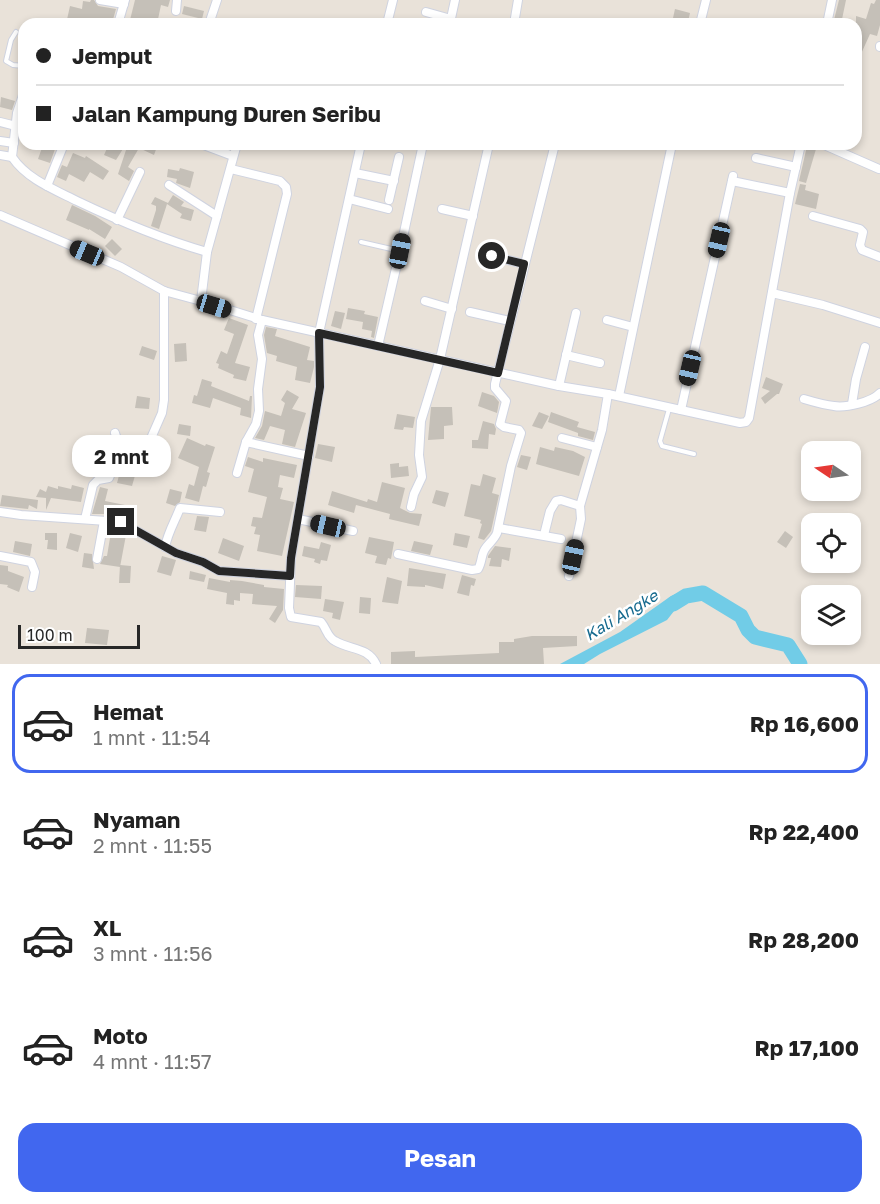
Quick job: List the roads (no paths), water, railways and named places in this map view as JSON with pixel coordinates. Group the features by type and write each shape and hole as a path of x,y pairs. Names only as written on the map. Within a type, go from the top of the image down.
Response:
{"street":[{"path":"100,0 124,2 120,18"},
{"path":"176,11 177,0"},
{"path":"211,18 217,0"},
{"path":"388,18 393,0"},
{"path":"451,18 455,0"},
{"path":"515,18 519,0"},
{"path":"702,18 706,0"},
{"path":"828,18 832,0"},
{"path":"426,12 442,18"},
{"path":"18,110 12,157 17,165 47,186 117,220 166,240 207,252"},
{"path":"0,122 16,126"},
{"path":"0,141 14,143"},
{"path":"47,186 62,150"},
{"path":"216,150 232,156"},
{"path":"201,301 207,252 234,150"},
{"path":"360,150 319,333 320,387 291,558 289,608 291,617 321,622 332,639 347,647 367,652 376,664"},
{"path":"378,346 422,150"},
{"path":"411,507 422,477 419,455 421,421 440,359 488,150"},
{"path":"398,554 471,570 478,569 482,563 484,550 494,541 521,433 519,430 500,424 506,401 495,388 553,150"},
{"path":"619,396 671,150"},
{"path":"0,215 121,267 164,291 259,319 734,423 746,422 749,418 800,150"},
{"path":"836,150 879,169"},
{"path":"0,154 12,157"},
{"path":"389,200 399,157"},
{"path":"756,158 796,167"},
{"path":"231,169 280,182 286,187 287,194 259,319 258,335 262,359 258,389 259,411 256,424 246,442 237,473"},
{"path":"117,220 140,172"},
{"path":"355,173 394,181"},
{"path":"681,410 732,178 790,193"},
{"path":"169,185 217,216"},
{"path":"349,199 388,209"},
{"path":"442,209 473,216"},
{"path":"813,216 861,229 863,232 860,245 862,250 880,257"},
{"path":"492,256 524,264"},
{"path":"116,457 141,461 162,413 164,291"},
{"path":"772,292 880,323"},
{"path":"425,301 452,309"},
{"path":"470,312 510,321"},
{"path":"559,386 576,313"},
{"path":"607,320 633,327"},
{"path":"852,404 865,347"},
{"path":"566,355 600,363"},
{"path":"804,399 834,407 868,402 880,393"},
{"path":"569,576 581,519 580,506 597,447 608,394"},
{"path":"85,519 93,485 98,480 109,478 119,442 115,433"},
{"path":"562,438 597,447"},
{"path":"246,442 309,456"},
{"path":"544,535 550,511 556,501 561,500 580,506"},
{"path":"165,547 180,508 220,512"},
{"path":"0,512 121,522 189,559 203,562 219,571 290,576"},
{"path":"298,519 353,531"},
{"path":"97,559 104,520"},
{"path":"499,528 561,538"},
{"path":"0,556 31,562 35,572 32,587"}],"lane":[{"path":"16,32 11,40 6,62 18,66"},
{"path":"361,242 400,251"},
{"path":"669,409 660,441 662,446 694,454"}],"water":[{"path":"687,589 692,599 678,606 667,620 584,664 560,664 620,632 671,596"}],"waterway":[{"path":"673,604 686,596 703,593 741,616 748,630 755,637 788,645 800,664"}],"water label":[{"name":"Kali Angke","path":"621,615"}]}
